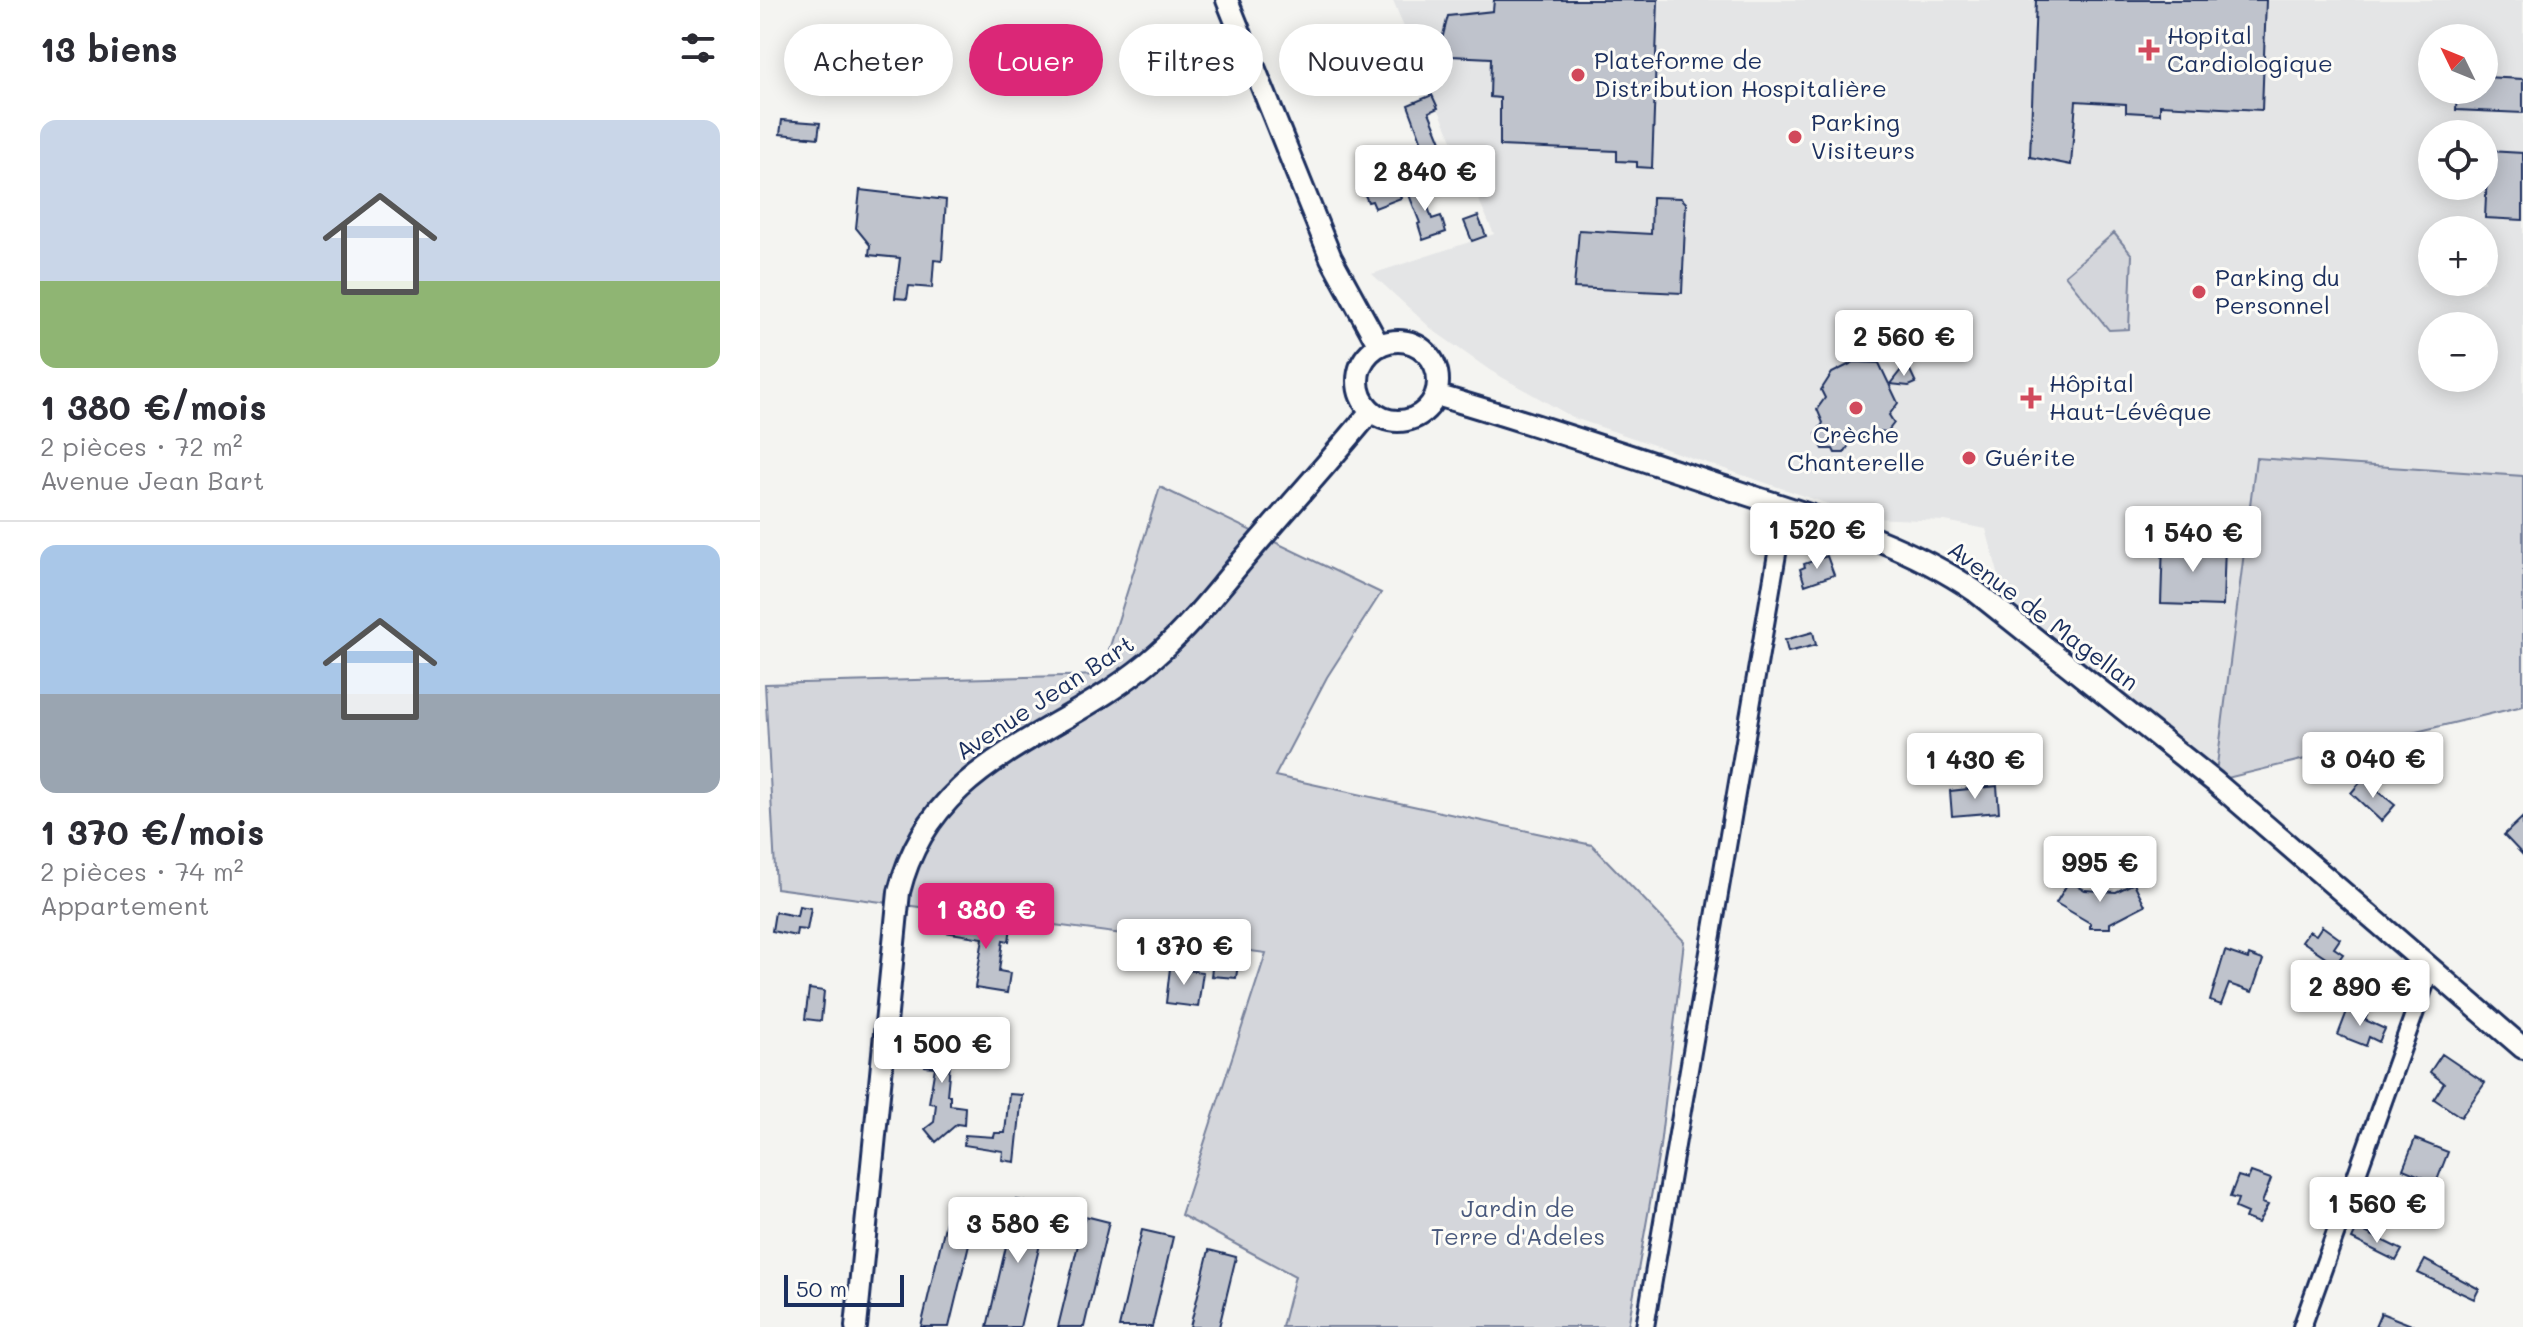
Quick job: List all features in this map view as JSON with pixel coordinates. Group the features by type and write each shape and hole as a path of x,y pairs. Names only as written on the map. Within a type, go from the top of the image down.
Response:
{"street":[{"path":"1227,0 1331,258 1379,346"},
{"path":"1406,342 1429,356 1436,368 1436,395 1429,406 1407,420 1382,418 1363,401 1358,376 1362,364 1379,346 1406,342"},
{"name":"Avenue de Magellan","path":"1436,395 1570,435 1914,553 1975,591 2215,782 2523,1048"},
{"name":"Avenue Jean Bart","path":"856,1327 899,892 905,870 923,831 940,806 974,774 1111,690 1160,652 1371,411"},
{"path":"1645,1327 1785,507"},
{"path":"2302,1327 2431,967"}],"shaded area":[{"name":"Hôpital Haut-Lévêque","path":"1393,0 2523,0 2523,706 2215,781 2018,615 2001,584 1986,529 1945,521 1870,518 1574,418 1491,371 1434,331 1372,274 1494,234 1433,96 1453,96 1453,24 1403,24"}],"green space":[{"path":"2114,233 2132,255 2129,329 2109,330 2065,275"},
{"path":"2256,458 2523,476 2523,706 2215,781"},
{"name":"Jardin de Terre d'Adeles","path":"1160,487 1381,593 1327,677 1275,776 1592,845 1684,941 1660,1146 1628,1327 1282,1327 1295,1276 1181,1215 1266,953 776,888 765,684 1101,675"}],"building":[{"name":"Plateforme de Distribution Hospitalière","path":"1494,0 1658,0 1652,168 1637,167 1637,162 1617,161 1617,151 1500,146 1500,98 1490,97 1491,58 1453,56 1453,24 1446,24 1448,16 1493,11"},
{"name":"Hopital Cardiologique","path":"2036,0 2266,0 2262,110 2160,105 2160,114 2126,112 2126,104 2076,101 2071,165 2030,157"},
{"path":"2498,78 2523,79 2523,113 2456,110 2456,104 2498,104"},
{"path":"1432,96 1438,108 1429,112 1442,144 1425,151 1408,105"},
{"path":"782,120 820,123 818,138 780,134"},
{"path":"2498,152 2523,153 2523,220 2485,216 2486,200 2498,200"},
{"path":"1392,176 1401,198 1375,208 1372,201 1368,202 1362,188"},
{"path":"1420,182 1432,219 1441,216 1446,232 1423,240 1406,187"},
{"path":"860,190 946,200 942,261 934,260 932,288 909,286 907,299 895,298 900,258 869,255 870,245 856,228"},
{"path":"1652,197 1681,198 1686,203 1682,293 1574,288 1579,230 1651,234"},
{"path":"1478,216 1486,236 1472,241 1464,221"},
{"name":"Crèche Chanterelle","path":"1854,362 1879,363 1898,403 1889,415 1894,423 1887,432 1879,431 1873,439 1854,437 1844,453 1835,453 1833,449 1823,449 1816,434 1823,423 1817,409 1825,398 1821,390 1832,373"},
{"path":"1908,366 1916,383 1909,386 1890,384 1901,370"},
{"path":"2163,542 2225,545 2223,606 2161,604"},
{"path":"1827,556 1834,575 1805,585 1800,569 1805,567 1804,564"},
{"path":"1813,632 1816,645 1788,652 1785,640"},
{"path":"2406,748 2408,762 2385,767 2382,753"},
{"path":"2363,779 2395,805 2381,821 2351,793"},
{"path":"1997,786 1999,812 1952,816 1950,791"},
{"path":"2523,817 2523,855 2504,835"},
{"path":"2069,881 2085,890 2116,892 2134,883 2145,905 2110,923 2110,928 2090,928 2090,923 2056,903"},
{"path":"799,906 811,908 807,930 797,929 796,936 772,931 775,912 797,916"},
{"path":"947,917 1011,927 1009,941 1003,940 999,971 1010,973 1007,993 975,988 983,938 944,932"},
{"path":"2322,926 2340,939 2334,948 2343,954 2336,964 2302,941 2309,931 2316,935"},
{"path":"2225,951 2248,959 2249,955 2263,960 2252,992 2229,984 2221,1005 2210,1001"},
{"path":"1213,961 1238,965 1236,978 1211,976"},
{"path":"1170,968 1203,972 1198,1007 1166,1003"},
{"path":"809,989 824,991 821,1021 805,1019"},
{"path":"2349,1006 2368,1013 2365,1020 2385,1029 2379,1042 2369,1037 2366,1046 2338,1035"},
{"path":"929,1030 953,1033 947,1095 950,1095 950,1105 965,1107 964,1125 957,1124 936,1142 925,1129 934,1122 936,1104 929,1103 935,1067 925,1066"},
{"path":"2442,1054 2485,1083 2461,1117 2434,1099 2444,1083 2430,1072"},
{"path":"1009,1094 1022,1095 1015,1162 1002,1160 1003,1151 964,1145 965,1135 994,1137 995,1133 1005,1133"},
{"path":"2415,1139 2448,1152 2436,1183 2403,1169"},
{"path":"2251,1172 2271,1179 2262,1203 2268,1205 2258,1223 2245,1218 2247,1213 2235,1208 2238,1199 2230,1197 2238,1176 2248,1179"},
{"path":"1017,1200 1049,1207 1020,1327 987,1327"},
{"path":"949,1209 977,1211 949,1327 921,1327"},
{"path":"1085,1216 1109,1222 1084,1327 1058,1327"},
{"path":"2357,1228 2402,1250 2396,1261 2352,1239"},
{"path":"1142,1230 1173,1237 1152,1327 1119,1327"},
{"path":"1209,1250 1236,1257 1219,1327 1190,1327"},
{"path":"2425,1260 2479,1289 2474,1299 2418,1273"},
{"path":"2381,1313 2414,1326 2414,1327 2375,1327"}],"place":[{"name":"Hopital Cardiologique","path":"2149,50"},
{"name":"Plateforme de Distribution Hospitalière","path":"1578,75"},
{"name":"Parking Visiteurs","path":"1795,137"},
{"name":"Parking du Personnel","path":"2199,292"},
{"name":"Hôpital Haut-Lévêque","path":"2031,398"},
{"name":"Crèche Chanterelle","path":"1856,408"},
{"name":"Guérite","path":"1969,458"}]}
